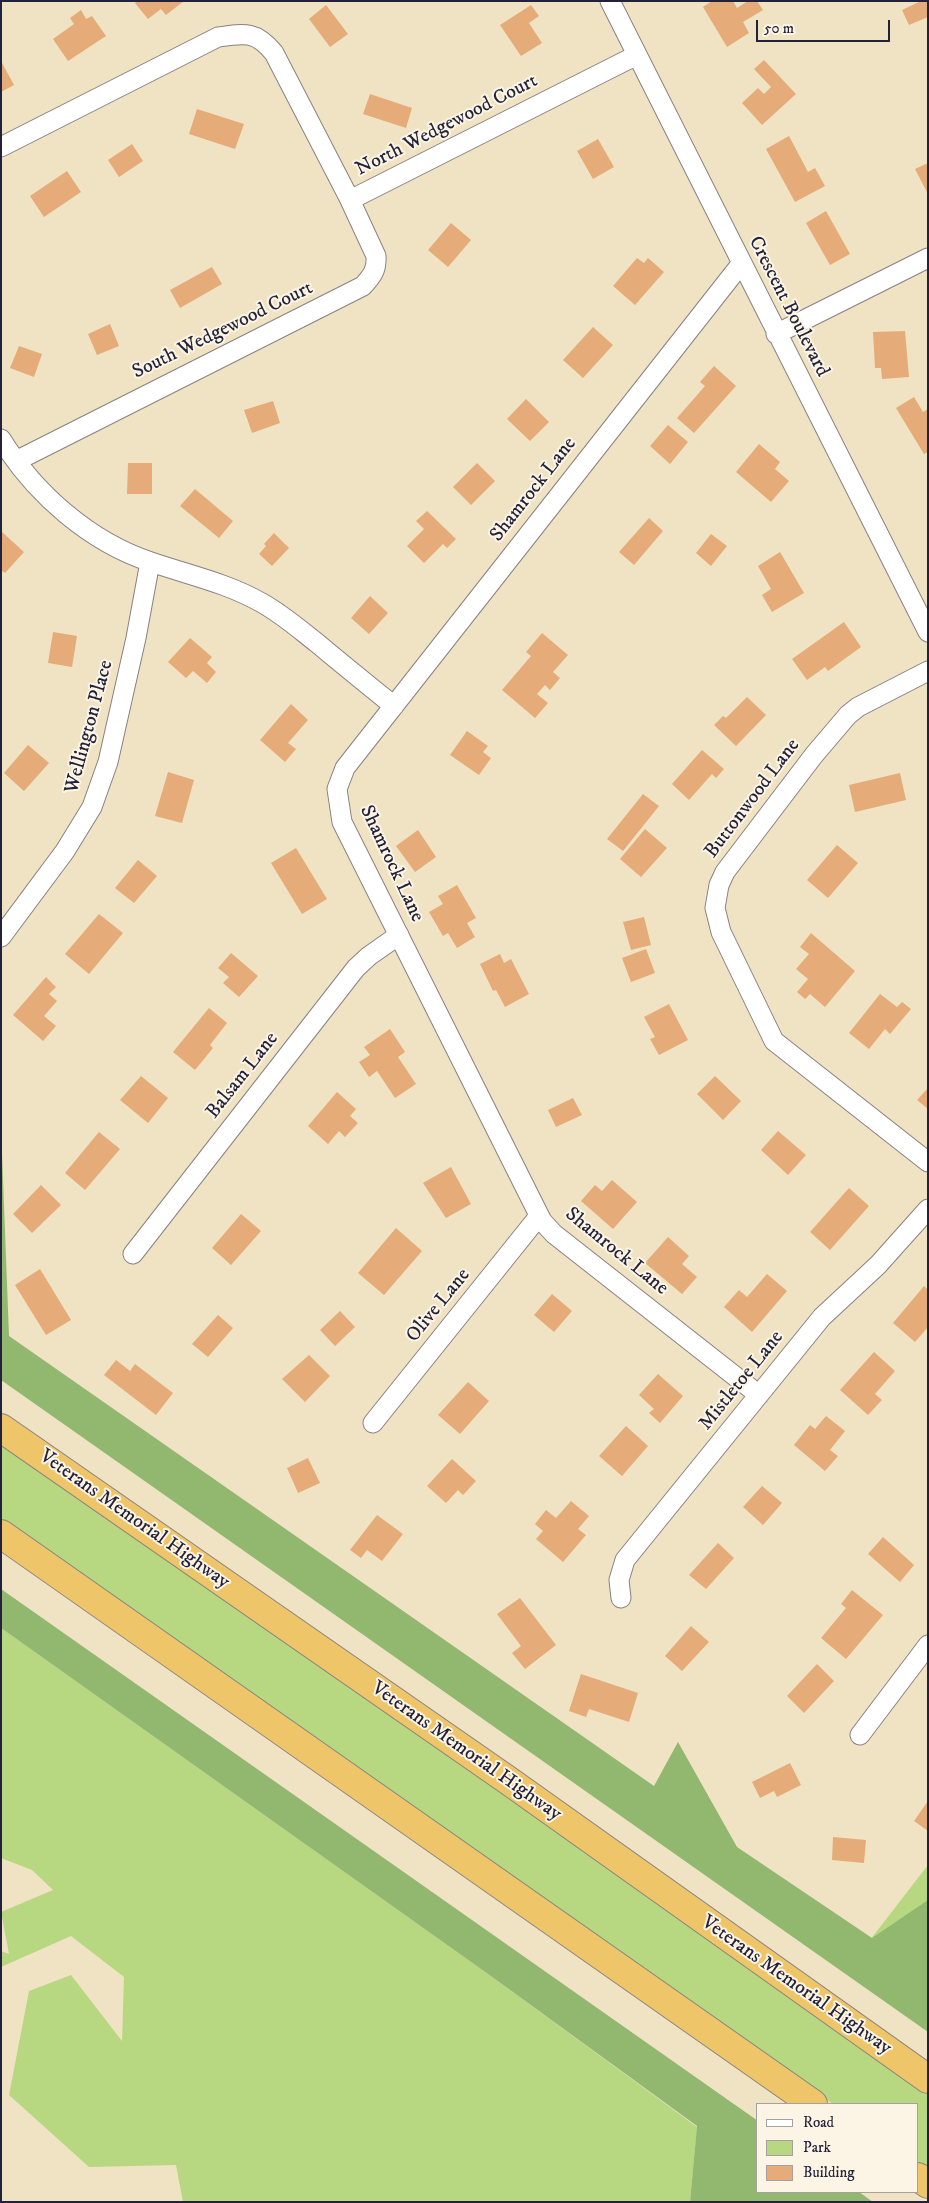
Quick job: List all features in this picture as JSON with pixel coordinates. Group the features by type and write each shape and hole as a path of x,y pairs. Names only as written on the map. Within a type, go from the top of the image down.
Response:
{"highway":[{"name":"Veterans Memorial Highway","path":"1,1428 509,1781 928,2079"},
{"path":"1,1534 812,2103"}],"street":[{"name":"Crescent Boulevard","path":"614,2 637,55 741,264 928,632"},
{"name":"North Wedgewood Court","path":"1,148 218,37 248,34 266,43 274,54 350,200 637,55"},
{"name":"South Wedgewood Court","path":"16,461 363,286 375,272 376,256 350,200"},
{"path":"776,334 928,258"},
{"name":"Shamrock Lane","path":"741,264 345,768 337,789 342,822 539,1216 554,1234 759,1395"},
{"path":"1,439 27,476 66,514 116,547 150,562 210,580 238,591 278,612 394,706"},
{"name":"Wellington Place","path":"1,937 65,851 92,807 108,762 136,638 150,562"},
{"name":"Buttonwood Lane","path":"928,671 858,707 848,715 814,755 725,872 719,885 715,908 721,932 774,1041 928,1162"},
{"name":"Balsam Lane","path":"133,1254 356,968 369,956 399,935"},
{"name":"Mistletoe Lane","path":"621,1598 619,1580 625,1560 822,1317 878,1265 928,1209"},
{"name":"Olive Lane","path":"373,1423 539,1216"},
{"path":"860,1735 928,1645"}],"green space":[{"path":"1,1127 9,1336 654,1786 678,1742 737,1847 872,1938 928,1900 928,2032 1,1380"},
{"path":"1,1442 503,1790 928,2092 928,2170 919,2164 919,2103 832,2103 1,1520"},
{"path":"1,1589 756,2120 756,2193 860,2193 873,2202 690,2202 697,2126 495,1979 1,1628"},
{"path":"1,1628 495,1979 697,2127 690,2202 183,2202 176,2165 89,2167 9,2095 29,1991 71,1975 122,2041 124,1977 71,1936 1,1967 1,1951 9,1954 1,1912 53,1890 32,1870 1,1858"},
{"path":"928,1865 928,1981 870,1940"}],"building":[{"path":"137,1 184,1 166,15 161,9 148,19 135,3"},
{"path":"712,1 733,1 737,8 748,1 757,1 763,10 743,22 749,33 727,47 703,7"},
{"path":"921,1 928,1 928,17 909,25 902,10"},
{"path":"326,5 348,34 330,47 309,19"},
{"path":"531,5 539,16 529,23 542,43 521,56 500,25"},
{"path":"81,10 86,19 92,16 106,36 68,61 53,39 74,24 70,18"},
{"path":"764,60 796,94 762,125 742,103 758,88 764,94 771,87 754,69"},
{"path":"1,61 14,85 1,92"},
{"path":"370,94 412,108 406,128 363,114"},
{"path":"197,109 244,124 235,149 189,134"},
{"path":"789,136 808,172 815,168 825,186 795,202 766,149"},
{"path":"598,139 614,167 593,179 577,151"},
{"path":"132,144 143,161 119,177 108,160"},
{"path":"928,163 928,194 915,169"},
{"path":"67,171 81,192 44,217 30,196"},
{"path":"826,211 850,254 830,265 806,223"},
{"path":"451,223 471,240 448,267 428,250"},
{"path":"637,258 644,263 648,258 664,272 635,305 613,286"},
{"path":"212,267 222,284 180,308 170,290"},
{"path":"110,324 119,346 97,355 88,334"},
{"path":"593,327 613,345 583,378 563,360"},
{"path":"905,331 909,377 882,379 881,368 875,368 873,332"},
{"path":"19,346 42,354 34,377 10,368"},
{"path":"714,366 736,386 694,433 677,418 705,386 700,382"},
{"path":"914,397 923,412 928,409 928,452 924,454 896,408"},
{"path":"526,399 549,422 530,441 507,419"},
{"path":"273,401 280,423 252,433 244,410"},
{"path":"668,425 688,442 670,464 650,446"},
{"path":"759,444 780,462 775,469 789,481 771,502 736,472"},
{"path":"128,463 152,463 152,494 127,494"},
{"path":"477,463 495,481 471,505 453,487"},
{"path":"195,489 233,521 219,538 180,506"},
{"path":"427,511 456,539 447,548 443,544 424,563 407,546 424,529 416,521"},
{"path":"649,518 663,531 634,565 619,552"},
{"path":"1,531 24,552 5,573 1,570"},
{"path":"274,533 289,548 272,566 259,554 266,546 264,544"},
{"path":"711,534 727,546 711,566 696,553"},
{"path":"780,552 804,593 772,612 762,595 771,589 758,566"},
{"path":"370,596 388,613 369,634 351,618"},
{"path":"844,622 861,647 828,671 825,667 807,680 792,659"},
{"path":"53,632 77,636 72,667 48,663"},
{"path":"542,633 568,655 553,672 560,678 550,690 545,685 537,694 548,703 535,718 502,690 531,656 526,652"},
{"path":"190,638 212,657 207,663 216,672 207,683 193,671 186,678 168,662"},
{"path":"747,697 766,715 736,746 714,725 723,716 726,718"},
{"path":"291,704 308,720 288,743 296,749 285,762 260,740"},
{"path":"467,731 488,746 483,752 491,758 479,775 450,755"},
{"path":"28,745 49,763 24,791 4,773"},
{"path":"702,750 724,769 716,778 712,774 689,800 672,784"},
{"path":"168,772 194,780 182,823 155,816"},
{"path":"900,773 906,800 855,812 849,785"},
{"path":"643,794 659,806 623,851 607,839"},
{"path":"645,829 667,848 641,877 620,859"},
{"path":"418,830 436,857 415,872 396,846"},
{"path":"837,845 858,863 828,898 807,880"},
{"path":"296,848 327,899 302,914 271,863"},
{"path":"138,860 157,876 134,903 115,888"},
{"path":"457,885 476,918 467,923 475,937 457,948 448,933 443,936 429,912 443,904 438,896"},
{"path":"99,914 123,933 89,974 65,954"},
{"path":"644,917 651,945 631,950 623,922"},
{"path":"811,933 855,971 825,1007 810,994 805,999 797,992 808,979 796,969 809,954 800,947"},
{"path":"646,949 655,973 631,982 622,958"},
{"path":"231,953 258,976 239,997 223,983 229,977 218,968"},
{"path":"500,954 504,963 511,959 529,994 505,1007 496,990 493,991 480,964"},
{"path":"46,977 56,987 49,994 57,1001 44,1016 56,1026 43,1041 13,1015"},
{"path":"880,994 897,1007 902,1002 911,1009 890,1034 885,1029 869,1049 849,1033"},
{"path":"669,1004 688,1040 659,1055 650,1039 655,1037 644,1017"},
{"path":"209,1008 227,1023 210,1045 213,1048 195,1070 173,1052"},
{"path":"390,1029 405,1052 398,1057 416,1084 395,1098 377,1071 369,1077 359,1062 370,1055 364,1047"},
{"path":"141,1076 168,1098 148,1123 120,1100"},
{"path":"715,1076 741,1101 723,1120 697,1094"},
{"path":"928,1088 928,1109 917,1100"},
{"path":"337,1092 356,1109 350,1116 358,1123 345,1137 339,1131 328,1144 308,1126"},
{"path":"573,1098 582,1115 556,1127 548,1110"},
{"path":"778,1131 806,1155 788,1175 761,1150"},
{"path":"99,1132 120,1149 85,1190 65,1173"},
{"path":"451,1167 471,1204 446,1218 423,1183"},
{"path":"612,1180 637,1202 613,1229 581,1201 595,1185 602,1191"},
{"path":"41,1185 61,1205 32,1233 13,1214"},
{"path":"849,1188 869,1206 830,1250 810,1232"},
{"path":"241,1214 261,1231 231,1265 212,1248"},
{"path":"396,1228 422,1251 384,1295 358,1273"},
{"path":"668,1237 689,1256 682,1264 697,1277 682,1294 645,1263"},
{"path":"40,1269 71,1320 46,1335 15,1285"},
{"path":"767,1274 787,1291 752,1332 724,1307 739,1290 747,1297"},
{"path":"924,1286 928,1290 928,1327 915,1342 893,1323"},
{"path":"552,1294 572,1311 554,1332 534,1315"},
{"path":"340,1311 355,1327 335,1346 320,1330"},
{"path":"218,1315 233,1328 208,1357 192,1344"},
{"path":"874,1352 895,1371 875,1394 882,1400 868,1415 840,1390"},
{"path":"309,1355 330,1376 305,1402 282,1379"},
{"path":"116,1360 130,1371 135,1364 173,1393 156,1415 104,1375"},
{"path":"658,1374 683,1396 660,1423 649,1413 654,1409 639,1395"},
{"path":"468,1382 489,1401 460,1434 438,1415"},
{"path":"826,1416 845,1431 830,1450 838,1456 825,1471 794,1445 810,1425 815,1429"},
{"path":"626,1426 648,1446 622,1476 599,1456"},
{"path":"308,1458 320,1483 298,1493 287,1468"},
{"path":"452,1459 476,1481 463,1495 458,1490 446,1503 427,1486"},
{"path":"762,1486 782,1503 763,1525 743,1507"},
{"path":"571,1501 589,1516 578,1529 586,1535 563,1562 536,1539 543,1531 535,1524 546,1510 556,1518"},
{"path":"377,1515 403,1534 382,1561 367,1550 361,1558 350,1550"},
{"path":"883,1537 914,1565 900,1582 868,1554"},
{"path":"718,1543 734,1558 706,1589 689,1575"},
{"path":"852,1590 883,1615 846,1659 821,1638 846,1608 841,1604"},
{"path":"520,1598 556,1645 525,1669 512,1653 521,1646 497,1614"},
{"path":"691,1626 709,1642 682,1671 665,1656"},
{"path":"817,1664 834,1681 804,1713 787,1696"},
{"path":"581,1674 638,1693 629,1722 589,1709 586,1717 569,1711"},
{"path":"790,1763 801,1785 777,1797 774,1791 760,1798 752,1782"},
{"path":"928,1801 928,1831 914,1821"},
{"path":"833,1837 866,1840 864,1863 832,1860"}]}
